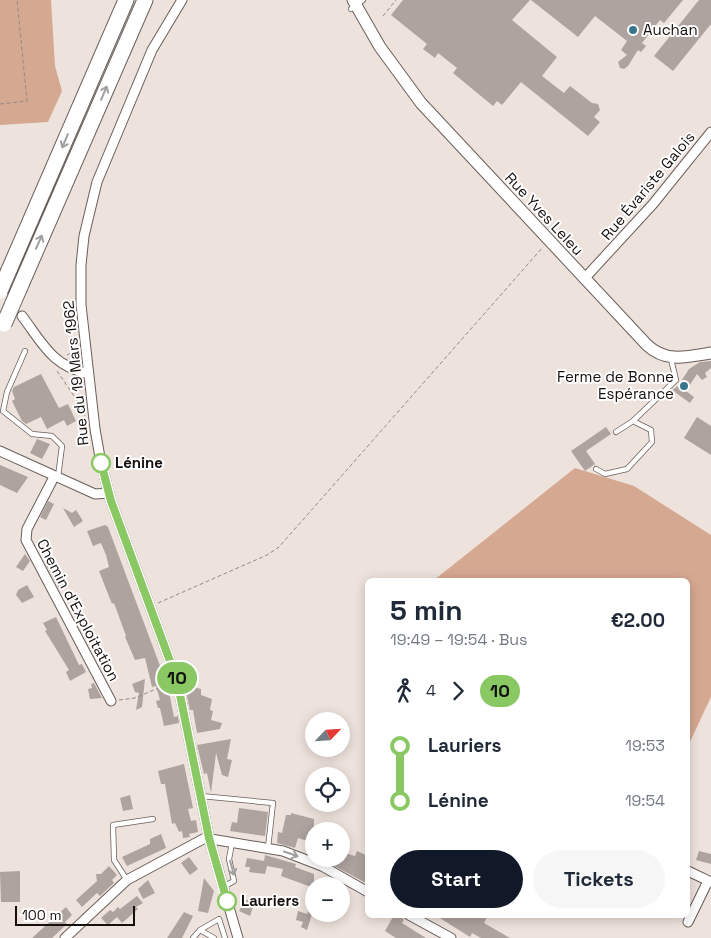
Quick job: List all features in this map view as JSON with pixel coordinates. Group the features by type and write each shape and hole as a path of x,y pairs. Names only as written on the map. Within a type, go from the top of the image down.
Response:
{"highway":[{"path":"0,291 126,0"},
{"path":"2,328 144,0"}],"street":[{"name":"Rue du 19 Mars 1962","path":"182,0 152,50 95,188 87,216 81,255 80,284 96,439 109,493 177,680 209,838 238,938"},
{"name":"Rue Yves Leleu","path":"354,3 380,47 421,102 584,279 651,348 671,357"},
{"name":"Rue Évariste Galois","path":"584,279 647,212 711,132"},
{"path":"22,316 58,362 72,370 89,374"},
{"path":"671,357 711,354"},
{"path":"0,451 95,494 109,493"},
{"name":"Chemin d'Exploitation","path":"56,477 27,529 26,540 111,701"},
{"path":"65,938 127,880 199,840 209,838 268,848 314,862 365,890"},
{"path":"216,863 217,851 222,840"},
{"path":"688,922 709,882 690,872"},
{"path":"414,918 451,938"}],"lane":[{"path":"25,351 7,392 4,411 32,434 52,436 62,446 56,477"},
{"path":"616,432 633,421 676,380 671,357"},
{"path":"596,469 605,474 627,469 652,442 650,430 633,421"},
{"path":"200,796 273,803 268,848"},
{"path":"127,880 114,860 113,825 153,819"},
{"path":"223,887 234,881 229,859 233,842"},
{"path":"193,938 200,930 219,919 225,938"},
{"path":"200,930 214,938"}],"path":[{"path":"0,104 27,101 17,0"},
{"path":"383,16 396,0"},
{"path":"150,606 267,555 279,547 548,240"},
{"path":"64,356 74,352 76,332 84,331"},
{"path":"54,367 76,399 85,418"},
{"path":"111,701 135,698 177,680"}],"shaded area":[{"path":"0,0 51,0 55,66 62,91 48,122 0,125"},
{"path":"575,468 634,486 711,535 711,697 690,742 690,578 437,578"}],"building":[{"path":"403,0 530,0 512,20 557,57 542,76 564,93 570,86 592,103 598,104 600,110 594,117 600,122 588,136 521,82 502,105 497,101 493,106 453,73 457,68 438,53 435,58 423,49 427,44 391,15"},
{"name":"Auchan","path":"531,0 683,0 664,23 660,20 642,43 646,46 641,52 638,50 624,69 620,68 618,62 627,55 621,50 627,41 595,16 578,37"},
{"path":"699,0 711,0 711,24 673,71 654,56"},
{"name":"Ferme de Bonne Espérance","path":"711,361 711,368 705,373 707,377 702,380 697,374 686,391 694,397 690,403 672,390 678,386 689,369 700,362"},
{"path":"41,374 59,408 68,404 76,421 67,426 64,420 47,429 41,417 26,424 22,421 12,401 15,399 12,391 14,387"},
{"path":"697,417 711,426 711,455 684,438"},
{"path":"606,427 611,434 586,451 595,464 585,471 571,451"},
{"path":"37,439 50,444 42,459 30,453"},
{"path":"0,465 28,477 17,493 0,485"},
{"path":"48,501 54,504 46,520 40,517"},
{"path":"63,508 72,513 76,510 83,521 74,527"},
{"path":"105,525 108,527 168,687 174,717 178,716 179,723 164,726 160,708 158,708 156,701 160,700 156,686 152,687 145,658 135,660 114,603 112,604 99,571 109,567 106,555 101,543 93,546 87,531"},
{"path":"25,554 30,561 23,571 16,567"},
{"path":"51,561 58,581 61,580 64,588 59,589 45,563"},
{"path":"27,585 34,597 22,603 16,595 18,590"},
{"path":"56,617 79,665 82,664 86,672 70,681 66,672 69,670 45,631 47,630 43,623"},
{"path":"145,679 142,707 136,710 139,693 135,692 132,684"},
{"path":"94,683 102,698 90,699 88,689 92,688 91,684"},
{"path":"187,685 201,689 201,695 212,699 210,710 213,711 211,720 222,723 220,729 197,733 193,710 190,710 186,692 188,691"},
{"path":"231,739 227,759 232,760 228,777 222,775 216,753 211,793 207,773 204,774 197,745"},
{"path":"184,764 193,808 188,809 191,821 196,820 198,832 189,834 190,837 183,838 182,831 179,832 175,823 172,824 165,784 161,784 158,771"},
{"path":"130,795 133,809 123,811 120,798"},
{"path":"239,808 268,812 265,836 230,831 232,822 237,823"},
{"path":"291,813 314,819 314,822 305,822 305,840 298,838 295,848 277,843 278,832 282,833 286,815 291,815"},
{"path":"161,834 166,848 127,866 122,857 150,844 150,839"},
{"path":"357,851 365,855 365,882 336,867 350,867 350,855 355,856"},
{"path":"699,851 711,854 711,864 696,860"},
{"path":"265,855 296,864 295,867 314,874 314,877 305,877 305,885 281,876 283,869 267,866 265,874 249,872 250,867 245,867 247,858 264,861"},
{"path":"189,857 198,869 190,875 181,863"},
{"path":"109,866 117,875 112,880 114,883 100,896 97,893 82,907 76,900 97,881 96,874 101,874"},
{"path":"20,871 20,902 1,902 0,872"},
{"path":"204,878 214,891 208,913 198,911"},
{"path":"148,880 155,893 143,899 138,889"},
{"path":"137,896 143,903 136,907 138,909 122,923 117,917 108,925 101,918 110,910 113,912 118,907 120,909"},
{"path":"245,899 254,904 250,916 239,911"},
{"path":"66,907 72,915 65,922 67,924 52,938 32,938"},
{"path":"298,911 305,913 305,922 310,922 307,930 301,927 303,922 296,920"},
{"path":"184,912 193,916 182,938 167,938"},
{"path":"392,918 402,918 404,919 402,923 426,938 396,938 385,931"},
{"path":"440,918 486,918 484,923 510,938 481,938 472,933 470,937"}],"bus line":[{"name":"10","path":"101,463 111,501 177,680 209,838 227,901"}],"place":[{"name":"Auchan","path":"633,30"},
{"name":"Ferme de Bonne Espérance","path":"684,386"},
{"name":"Lénine","path":"101,463"},
{"name":"Lauriers","path":"227,901"}]}
